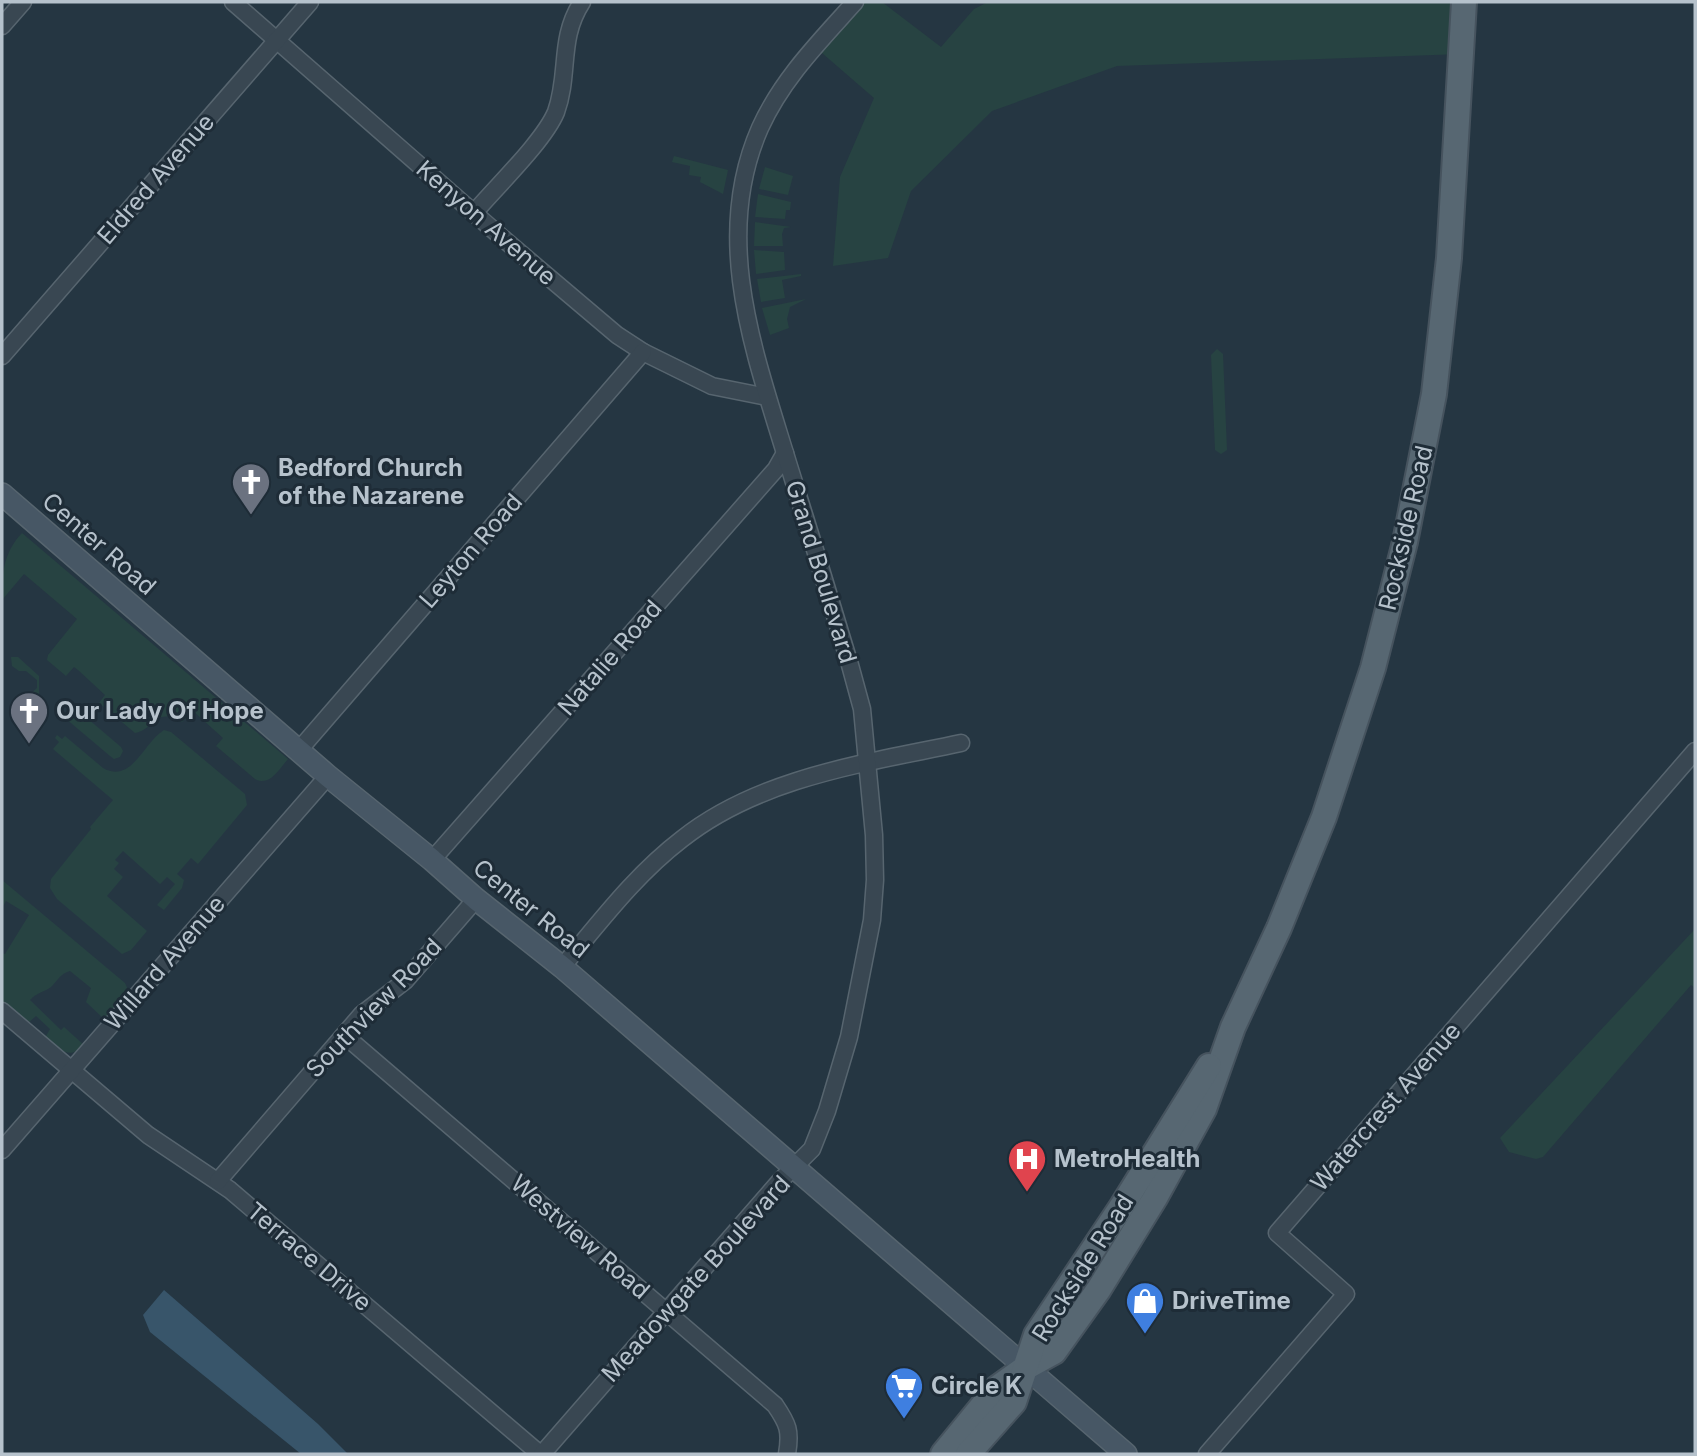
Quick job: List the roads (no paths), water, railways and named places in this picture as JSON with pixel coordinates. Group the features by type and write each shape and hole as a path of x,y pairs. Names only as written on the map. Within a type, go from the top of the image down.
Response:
{"main road":[{"name":"Rockside Road","path":"943,1454 997,1388 1054,1352 1099,1289 1148,1209 1204,1109 1233,1027 1279,928 1324,817 1364,700 1405,542 1424,450 1443,325 1449,258 1464,2"},
{"name":"Center Road","path":"2,494 328,776 432,860 475,899 562,967 1125,1454"},
{"name":"Rockside Road","path":"968,1454 1014,1402 1025,1368"}],"street":[{"path":"2,26 23,2"},
{"name":"Kenyon Avenue","path":"233,2 594,317 643,352 712,386 767,397"},
{"name":"Eldred Avenue","path":"2,356 310,2"},
{"path":"474,214 544,132 555,114 561,93 567,36 582,2"},
{"name":"Grand Boulevard","path":"795,1168 812,1149 823,1123 849,1037 872,920 874,835 862,709 767,397 746,314 737,234 746,172 759,131 784,85 801,62 855,2"},
{"name":"Leyton Road","path":"299,750 643,352"},
{"name":"Natalie Road","path":"432,860 776,469 785,453"},
{"path":"562,967 634,881 692,831 714,817 796,781 961,743"},
{"name":"Watercrest Avenue","path":"1207,1454 1346,1294 1277,1233 1695,751"},
{"name":"Willard Avenue","path":"2,1150 328,776"},
{"name":"Southview Road","path":"218,1181 362,1014 405,981 475,899"},
{"name":"Terrace Drive","path":"2,1011 148,1135 218,1181 541,1454"},
{"name":"Westview Road","path":"344,1035 775,1405 785,1420 790,1437 786,1454"},
{"name":"Meadowgate Boulevard","path":"541,1454 779,1182 795,1168"}],"water":[{"path":"164,1290 318,1424 348,1454 301,1454 150,1332 143,1315"}],"place":[{"name":"Bedford Church of the Nazarene","path":"251,516"},
{"name":"Our Lady Of Hope","path":"29,745"},
{"name":"MetroHealth","path":"1027,1193"},
{"name":"DriveTime","path":"1145,1335"},
{"name":"Circle K","path":"904,1420"}]}
